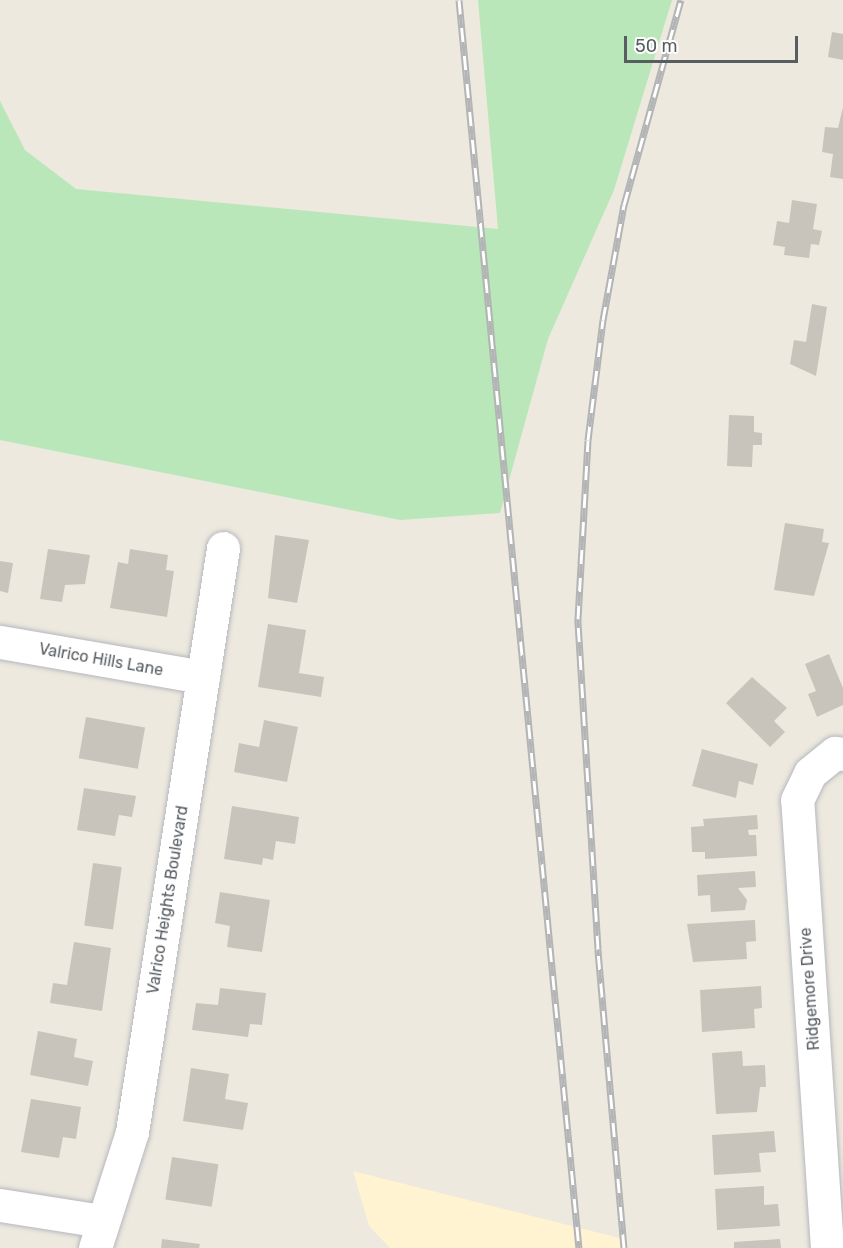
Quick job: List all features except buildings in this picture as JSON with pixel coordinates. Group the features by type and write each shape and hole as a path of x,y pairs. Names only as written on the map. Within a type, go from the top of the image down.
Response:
{"street":[{"name":"Valrico Heights Boulevard","path":"99,1235 132,1132 223,548"},
{"name":"Valrico Hills Lane","path":"0,642 202,677"},
{"name":"Ridgemore Drive","path":"827,1248 832,1178 797,800 810,772 835,753 843,754"},
{"path":"0,1205 99,1235"}],"shaded area":[{"path":"353,1171 627,1240 628,1248 390,1248 369,1226"}],"green space":[{"path":"478,0 672,0 614,190 548,339 500,513 400,520 0,440 0,101 25,150 76,189 498,229"}],"railway":[{"path":"459,0 579,1248"},
{"path":"624,1248 598,949 578,619 588,440 603,320 624,205 681,0"}]}
